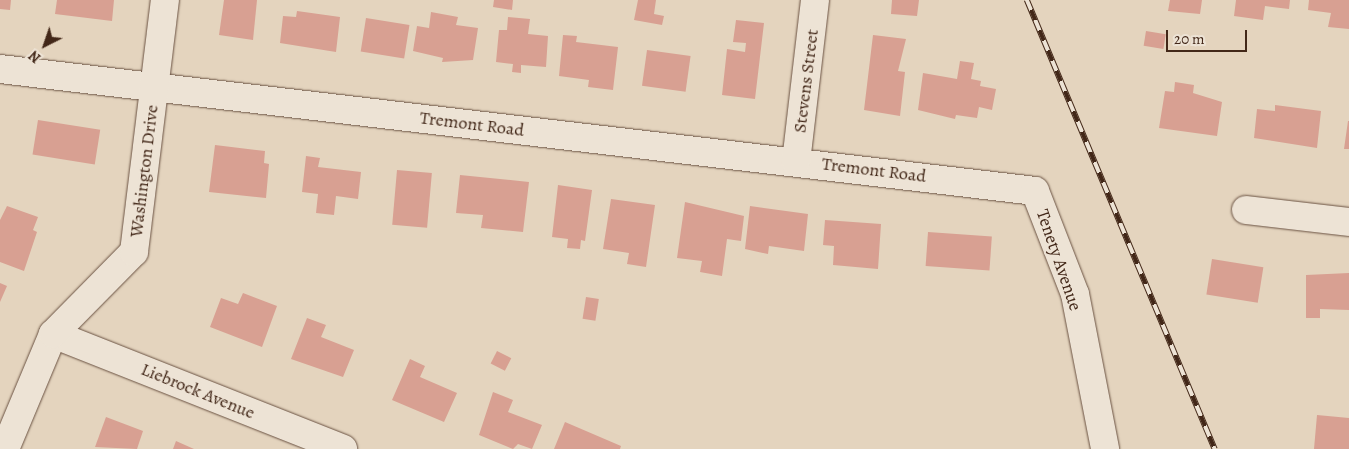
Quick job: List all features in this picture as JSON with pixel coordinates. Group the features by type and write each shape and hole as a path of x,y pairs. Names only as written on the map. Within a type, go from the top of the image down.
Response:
{"street":[{"name":"Washington Drive","path":"5,449 53,334 134,252 165,0"},
{"name":"Stevens Street","path":"796,162 815,0"},
{"name":"Tremont Road","path":"0,69 154,89 944,179"},
{"name":"Tenety Avenue","path":"944,179 1035,191 1075,294 1105,449"},
{"path":"1246,210 1349,222"},
{"name":"Liebrock Avenue","path":"53,334 343,449"}],"building":[{"path":"0,0 11,0 10,10 0,9"},
{"path":"57,0 114,0 112,21 55,14"},
{"path":"224,0 257,0 253,40 219,35"},
{"path":"494,0 513,0 512,10 493,7"},
{"path":"638,0 656,0 654,14 664,16 662,25 634,20"},
{"path":"892,0 919,0 917,16 891,14"},
{"path":"1170,0 1202,0 1200,14 1168,11"},
{"path":"1236,0 1290,0 1289,9 1265,6 1263,20 1234,16"},
{"path":"1309,0 1349,0 1349,29 1328,27 1331,13 1308,10"},
{"path":"297,11 340,17 336,52 280,43 283,16 296,17"},
{"path":"431,12 458,17 456,25 478,28 473,60 442,62 443,58 413,51 417,26 429,28"},
{"path":"508,17 530,19 528,34 548,36 546,67 521,65 521,73 512,72 513,64 496,62 499,30 507,30"},
{"path":"366,18 409,25 404,58 361,52"},
{"path":"736,20 764,23 755,99 722,95 727,49 745,52 746,43 733,42"},
{"path":"1146,31 1166,34 1163,49 1144,46"},
{"path":"563,35 577,36 576,42 618,47 613,90 588,87 589,80 559,76"},
{"path":"873,35 906,39 898,71 905,72 900,116 864,110"},
{"path":"647,50 691,56 686,92 642,86"},
{"path":"960,61 974,63 971,79 981,81 980,86 996,89 992,110 979,107 977,118 956,115 955,119 918,110 923,73 957,79"},
{"path":"1175,82 1194,85 1193,93 1222,102 1217,136 1159,128 1165,91 1174,92"},
{"path":"1275,105 1321,111 1317,148 1254,138 1257,109 1275,111"},
{"path":"38,120 100,130 95,164 33,155"},
{"path":"1348,121 1349,149 1344,149"},
{"path":"215,145 265,151 264,163 269,164 266,198 209,192"},
{"path":"306,156 320,158 318,167 361,172 358,199 336,196 334,215 316,213 318,194 302,192"},
{"path":"397,170 432,173 427,228 392,225"},
{"path":"460,175 529,182 523,232 481,228 483,215 456,213"},
{"path":"558,185 592,190 585,241 581,240 580,249 567,248 568,239 552,237"},
{"path":"611,199 655,205 646,267 627,264 629,253 603,249"},
{"path":"685,202 744,216 741,241 727,239 722,276 700,272 702,261 677,258"},
{"path":"7,206 38,217 33,230 37,232 24,271 0,262 0,220"},
{"path":"750,206 808,214 804,251 769,246 768,254 745,249"},
{"path":"825,220 881,224 878,269 833,265 834,246 823,245"},
{"path":"928,232 992,236 989,270 926,266"},
{"path":"1212,259 1263,267 1258,303 1206,295"},
{"path":"1349,273 1349,310 1320,309 1320,318 1306,318 1306,275"},
{"path":"0,283 7,286 0,302"},
{"path":"243,293 277,306 262,347 210,327 221,298 238,304"},
{"path":"586,297 599,299 595,321 583,319"},
{"path":"307,318 326,325 321,337 354,350 343,377 291,359"},
{"path":"497,351 511,358 505,371 491,363"},
{"path":"410,359 425,366 420,377 457,393 444,422 392,400"},
{"path":"493,392 513,400 508,412 542,425 532,449 518,444 513,449 479,435"},
{"path":"1317,415 1349,418 1349,449 1314,449"},
{"path":"106,417 143,431 137,449 95,447"},
{"path":"565,422 621,446 620,449 554,449"},
{"path":"176,441 194,449 173,449"}],"railway":[{"path":"1027,0 1215,449"}]}
